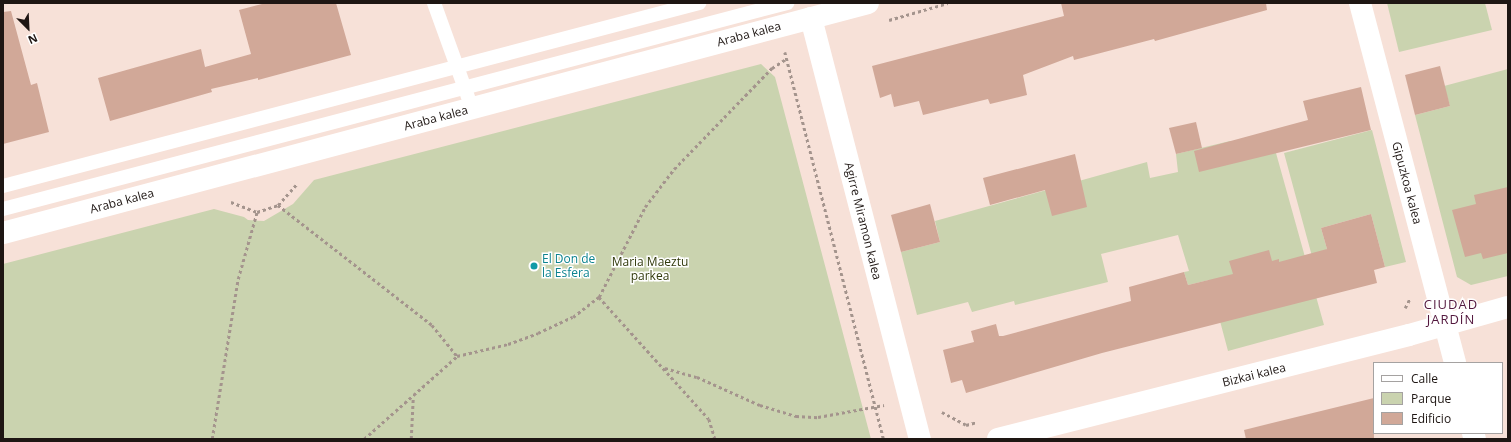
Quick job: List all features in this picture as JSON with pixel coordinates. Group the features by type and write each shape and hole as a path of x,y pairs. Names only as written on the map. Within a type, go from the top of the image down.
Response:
{"street":[{"name":"Araba kalea","path":"3,233 469,98 811,10 868,3"},
{"name":"Gipuzkoa kalea","path":"1360,3 1455,362"},
{"name":"Agirre Miramon kalea","path":"811,10 920,439"},
{"name":"Bizkai kalea","path":"998,439 1444,325 1508,307"}],"lane":[{"path":"434,3 469,98"},
{"path":"3,186 699,3"},
{"name":"Araba kalea","path":"3,209 469,98 787,3"}],"path":[{"path":"784,48 884,439"},
{"path":"364,439 413,397 457,356 508,344 538,333 573,317 599,297 645,207 674,169 772,68 786,59"},
{"path":"224,199 257,212 278,205 301,180"},
{"path":"278,205 432,325 457,356"},
{"path":"212,439 238,279 257,212"},
{"path":"1403,310 1413,294"},
{"path":"599,297 665,368 709,419 715,439"},
{"path":"665,368 698,377 760,405 796,416 818,417 876,406"},
{"path":"411,439 413,397"},
{"path":"936,409 966,425 982,421"}],"green space":[{"path":"1387,3 1485,3 1492,30 1399,52"},
{"name":"Maria Maeztu parkea","path":"761,64 775,77 871,439 3,439 3,264 214,209 244,217 248,220 264,221 293,204 314,180"},
{"path":"1508,69 1508,276 1471,285 1457,277 1415,115 1450,106 1444,86"},
{"path":"1372,130 1406,262 1385,267 1371,214 1321,228 1327,249 1313,260 1284,153"},
{"path":"1230,141 1276,153 1324,325 1228,351 1209,280 1188,285 1184,272 1189,271 1178,235 1101,254 1108,282 1015,305 1014,301 972,312 968,302 917,315 901,252 940,242 935,221 1147,162 1150,178 1178,172 1176,154"}],"building":[{"path":"266,3 336,3 351,55 258,80 258,78 211,89 212,92 110,121 98,78 201,49 205,67 251,54 239,10"},
{"path":"1061,3 1266,3 1267,10 1155,41 1154,39 1074,60 1073,56 1023,75 1027,95 990,104 988,99 923,115 919,101 894,107 891,94 880,98 872,66 1064,16"},
{"path":"11,11 31,85 37,83 49,132 3,144 3,12"},
{"path":"1440,66 1450,106 1415,115 1405,75"},
{"path":"1361,87 1371,130 1199,172 1194,151 1308,120 1303,101"},
{"path":"1196,122 1202,148 1176,154 1169,128"},
{"path":"1075,154 1087,207 1052,216 1045,190 990,205 983,178"},
{"path":"1508,187 1508,253 1483,259 1481,253 1465,257 1452,210 1476,204 1474,195"},
{"path":"930,204 940,242 901,252 891,215"},
{"path":"1371,214 1385,267 1374,270 1377,283 1102,353 966,393 962,380 951,383 943,350 974,342 971,331 996,324 999,336 1003,336 1131,301 1129,287 1184,272 1188,285 1233,274 1229,261 1269,250 1272,261 1279,259 1279,262 1327,249 1321,228"},
{"path":"1373,398 1374,439 1246,439 1244,430"}],"place":[{"name":"El Don de la Esfera","path":"534,266"}],"district":[{"name":"CIUDAD JARDÍN","path":"1451,312"}]}
